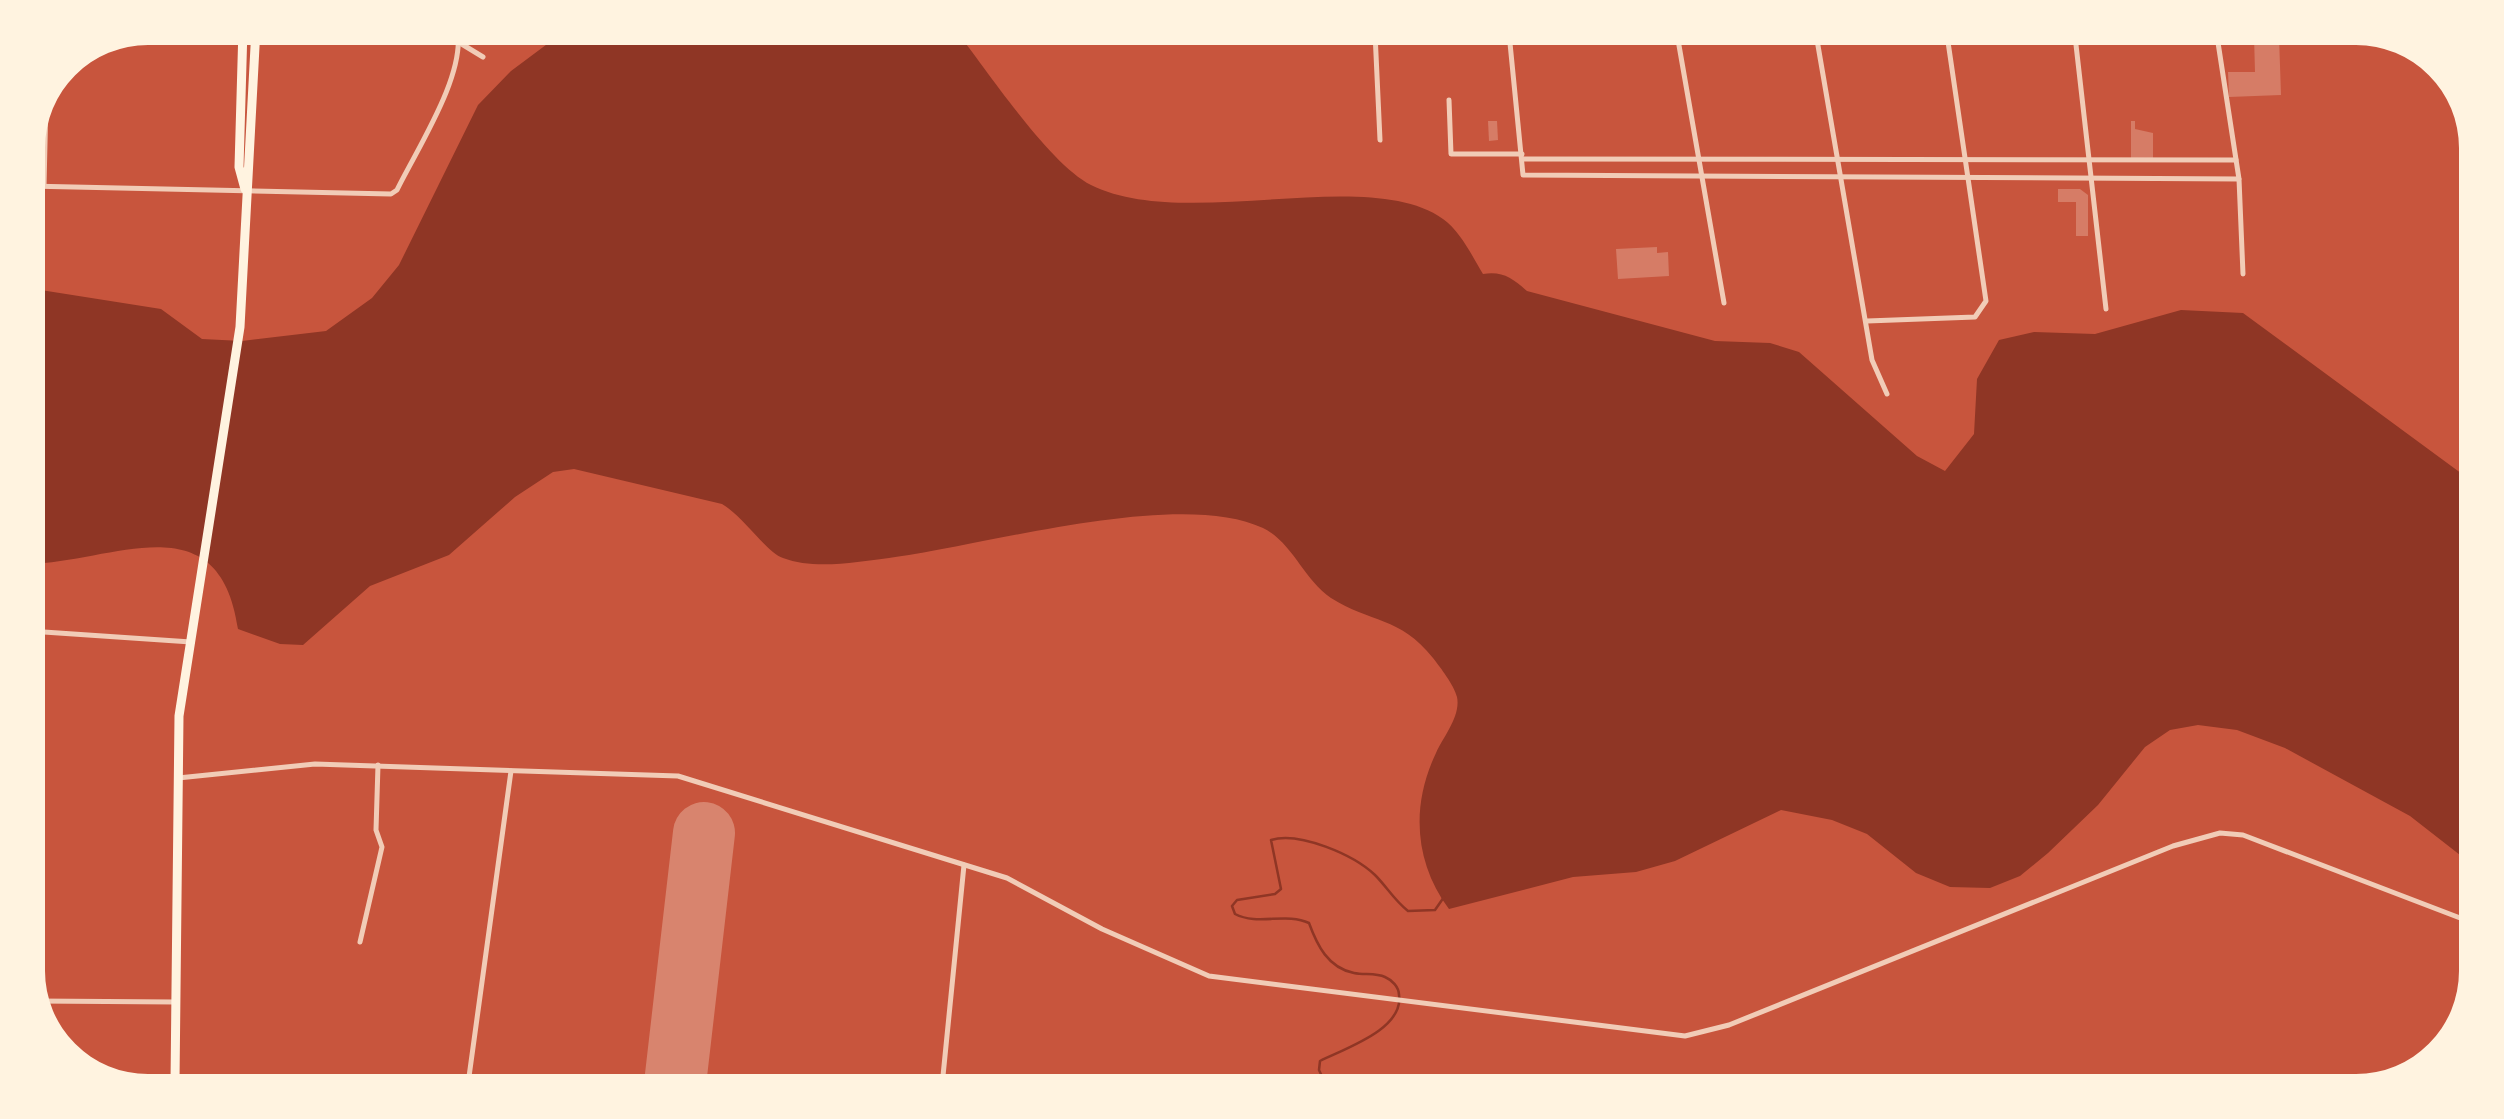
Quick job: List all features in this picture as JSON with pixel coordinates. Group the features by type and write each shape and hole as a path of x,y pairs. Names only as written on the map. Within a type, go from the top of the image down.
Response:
{"main road":[{"path":"243,45 240,167 246,191"},
{"path":"175,1074 176,778 191,642 240,327 255,45"}],"street":[{"path":"45,186 391,194 397,190 449,82 459,45"},
{"path":"463,45 483,57"},
{"path":"1376,45 1380,140"},
{"path":"1510,45 1522,175 2239,180"},
{"path":"1679,45 1724,303"},
{"path":"1818,45 1872,360 1886,394"},
{"path":"1867,321 1974,317 1986,302 1947,45"},
{"path":"2076,45 2106,310"},
{"path":"2218,45 2239,180 2243,274"},
{"path":"1449,100 1451,154 1701,159 2236,160"},
{"path":"45,632 191,642"},
{"path":"176,778 314,764 678,776 1007,878 1102,929 1209,976 1684,1036 1706,1033 2173,846 2220,833 2242,834 2459,918"},
{"path":"360,942 382,847 376,830 378,764"},
{"path":"469,1074 511,770"},
{"path":"943,1074 964,864"},
{"path":"50,1002 176,1002"}],"shaded area":[{"path":"546,45 966,45 1038,137 1074,174 1091,185 1130,198 1175,203 1323,197 1410,204 1449,224 1483,274 1507,276 1527,291 1715,341 1770,343 1799,352 1917,456 1945,471 1974,434 1977,379 1999,340 2034,332 2095,334 2181,310 2243,313 2459,472 2459,854 2410,816 2285,748 2237,730 2198,725 2170,730 2145,747 2098,805 2048,853 2020,876 1990,888 1950,887 1916,873 1867,834 1832,820 1781,810 1675,861 1636,872 1573,877 1449,909 1437,891 1423,853 1420,813 1428,773 1458,704 1450,682 1409,634 1331,598 1273,535 1227,517 1133,517 889,558 808,564 776,554 722,504 574,469 553,472 515,497 449,555 370,586 303,645 280,644 238,629 227,589 209,564 185,551 157,547 45,562 45,291 161,309 202,339 242,341 326,331 372,298 399,265 478,105 511,71"}],"building":[{"path":"2254,45 2279,45 2281,95 2229,97 2228,72 2255,72"},
{"path":"1488,121 1497,121 1498,140 1489,141"},
{"path":"2131,121 2135,121 2135,129 2153,133 2153,158 2131,158"},
{"path":"2058,189 2080,189 2088,195 2088,236 2076,236 2076,202 2058,202"},
{"path":"1657,247 1657,253 1668,252 1669,276 1618,279 1616,249"}],"waterway":[{"path":"1321,1074 1320,1061 1371,1036 1392,1018 1399,992 1385,977 1354,973 1330,961 1309,923 1235,914 1232,906 1237,900 1275,894 1281,889 1271,840 1296,839 1340,853 1366,867 1408,911 1435,910 1444,897"}],"runway":[{"path":"676,1074 704,833"}]}
